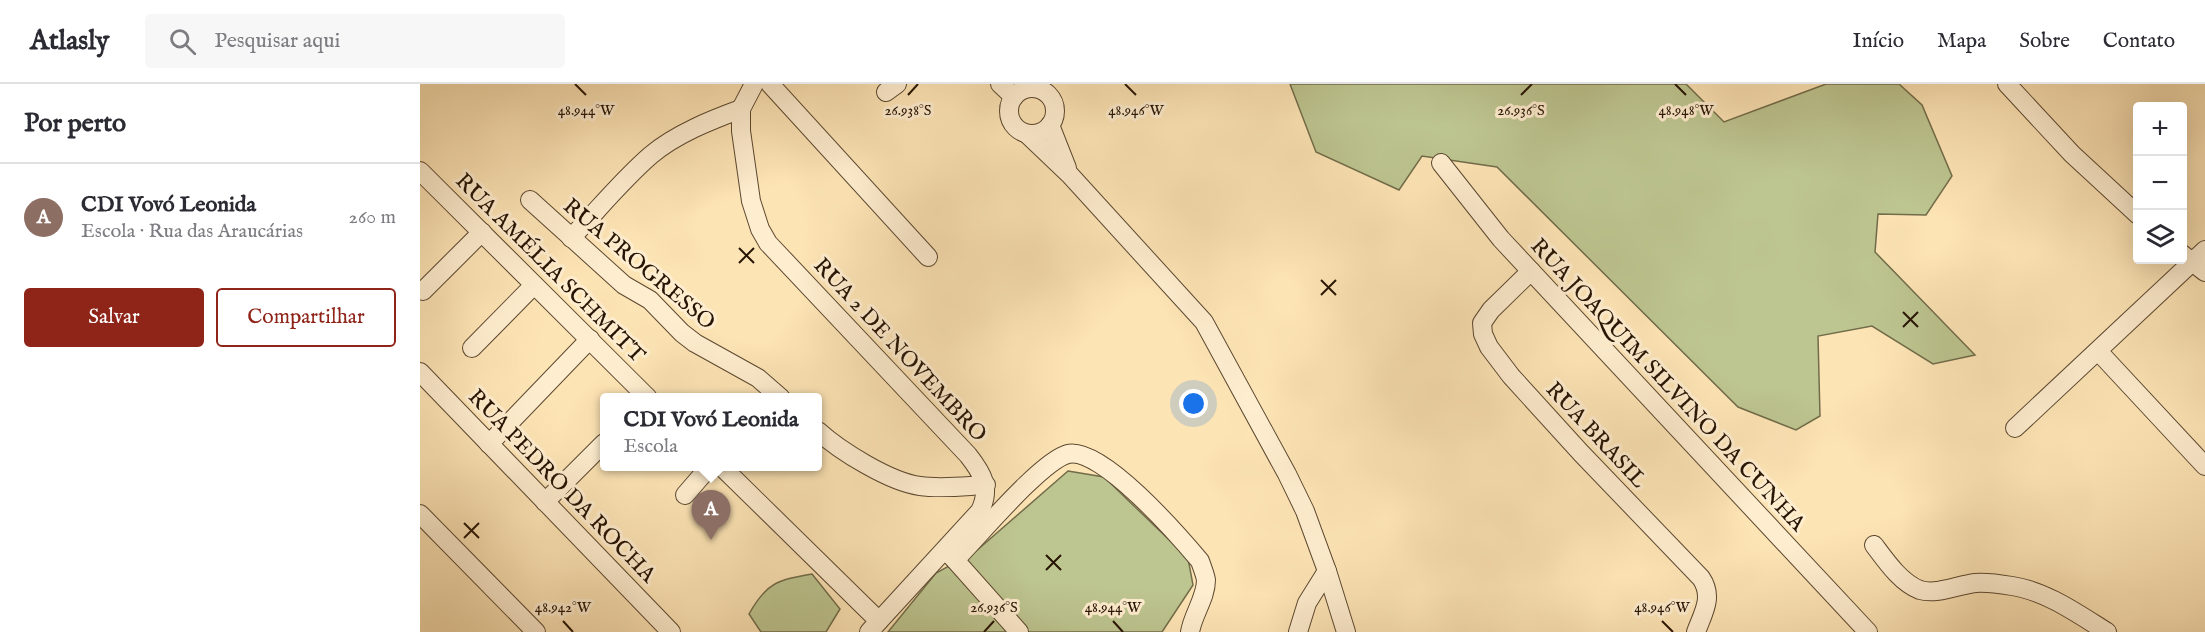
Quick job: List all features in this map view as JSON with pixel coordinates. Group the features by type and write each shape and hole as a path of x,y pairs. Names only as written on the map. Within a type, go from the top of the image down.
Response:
{"street":[{"name":"RUA 2 DE NOVEMBRO","path":"753,84 741,109 741,131 751,201 760,229 768,243 968,455 977,466 986,485"},
{"path":"770,84 928,257"},
{"path":"1000,84 1014,97"},
{"path":"2007,84 2072,154 2133,210"},
{"path":"1027,134 1040,133 1050,125 1055,113 1053,100 1037,86 1024,89 1014,97 1009,116 1015,128 1027,134 1070,175 1204,322 1305,511 1346,632"},
{"path":"571,238 652,154 673,140 741,109"},
{"path":"1050,125 1070,175"},
{"name":"RUA JOAQUIM SILVINO DA CUNHA","path":"1441,163 1473,206 1531,271 1868,632"},
{"name":"RUA AMÉLIA SCHMITT","path":"423,180 482,232 643,393"},
{"name":"RUA PROGRESSO","path":"530,200 624,285 650,300 682,333 695,343 758,378 775,393"},
{"path":"423,291 482,232"},
{"path":"2015,428 2196,260"},
{"name":"RUA BRASIL","path":"1531,271 1491,310 1482,323 1483,334 1489,347 1511,376 1701,578 1707,588 1708,598 1696,632"},
{"path":"472,348 534,285"},
{"path":"489,444 590,339"},
{"path":"2098,351 2205,466"},
{"name":"RUA PEDRO DA ROCHA","path":"420,372 671,632"},
{"path":"822,434 837,446 887,476 904,482 920,486 942,487 986,485 984,502 980,511 950,555"},
{"path":"545,502 600,447"},
{"path":"725,471 874,626 1054,460 1070,453 1085,456 1102,464 1120,477 1200,561 1206,579 1190,632"},
{"path":"685,495 706,471"},
{"path":"420,514 536,632"},
{"path":"1874,545 1910,585 1922,590 1936,591 1977,582 2015,586 2051,599 2107,632"},
{"path":"950,555 1019,632"},
{"path":"1298,632 1307,603 1327,572"}],"green space":[{"path":"1290,84 1686,84 1724,122 1826,84 1899,84 1922,105 1952,176 1926,215 1878,214 1875,252 1975,355 1933,364 1872,326 1818,336 1820,416 1796,430 1738,407 1497,167 1422,156 1399,190 1316,152"},
{"path":"1068,471 1104,477 1188,558 1193,585 1162,632 888,632 936,573 975,552"},
{"path":"812,574 840,609 826,632 761,632 749,614 762,595 774,584"}],"place":[{"name":"CDI Vovó Leonida","path":"711,540"}]}
